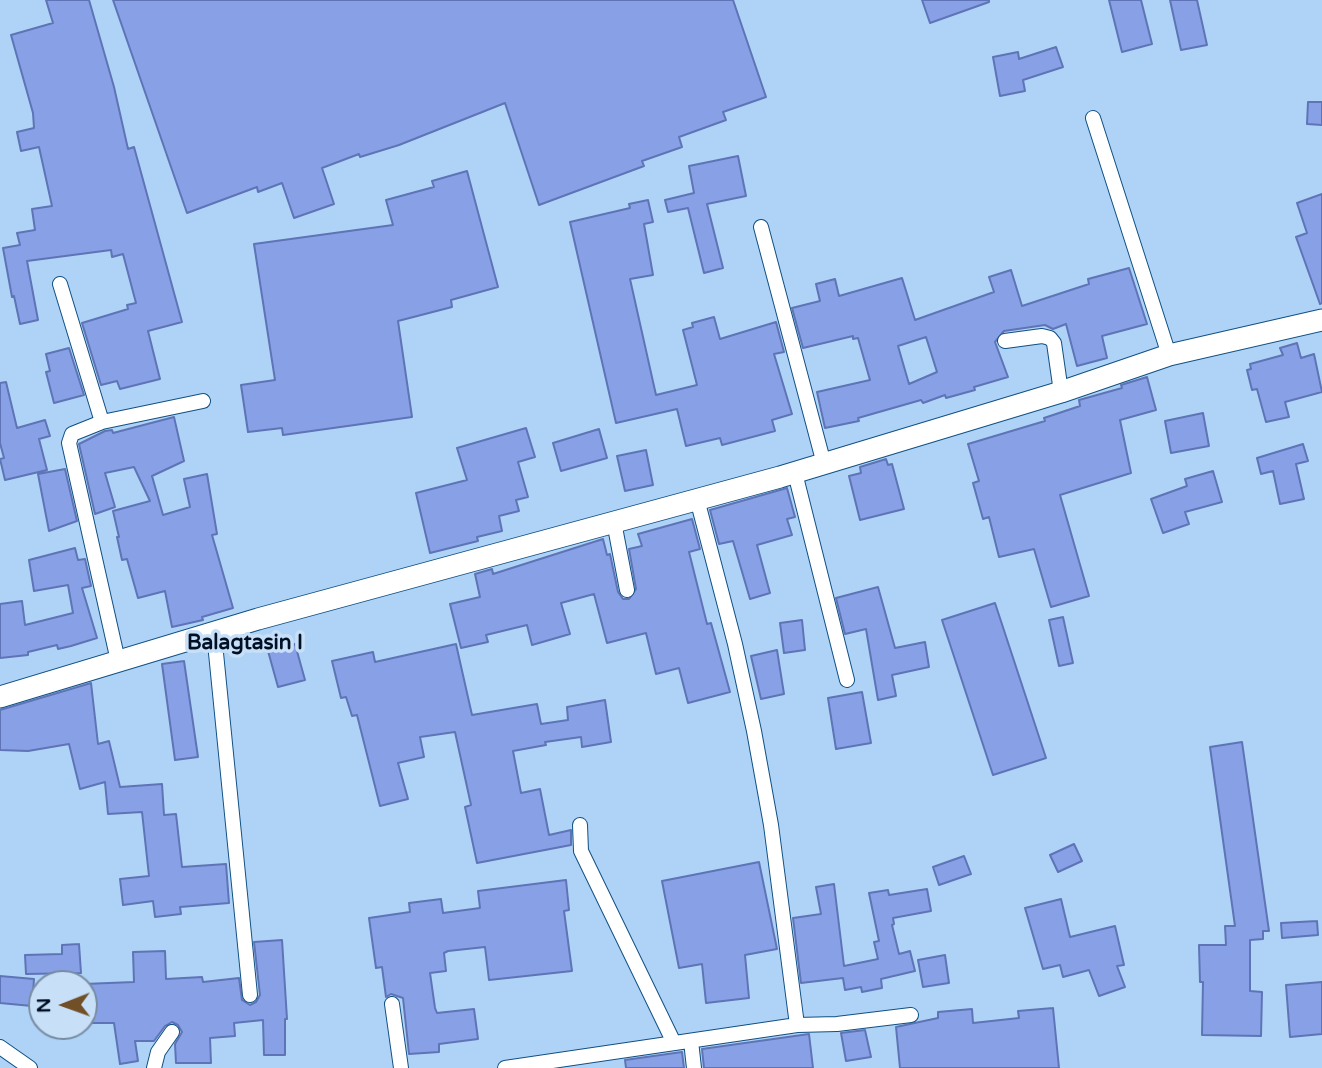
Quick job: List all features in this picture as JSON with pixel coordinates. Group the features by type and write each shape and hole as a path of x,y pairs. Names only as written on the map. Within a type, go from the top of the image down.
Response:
{"street":[{"path":"1093,118 1169,355"},
{"path":"761,227 824,464"},
{"path":"60,284 102,422"},
{"path":"0,696 795,473 1061,392 1169,355 1322,320"},
{"path":"1005,341 1042,335 1054,342 1061,392"},
{"path":"118,661 69,443 72,434 102,422 203,401"},
{"path":"795,473 847,680"},
{"path":"697,499 736,644 754,731 771,825 797,1025"},
{"path":"614,522 627,590"},
{"path":"214,634 250,995"},
{"path":"580,825 580,851 674,1043"},
{"path":"392,1004 401,1068"},
{"path":"505,1068 589,1062 674,1043 797,1025 837,1024 911,1015"},
{"path":"154,1068 159,1052 172,1032"},
{"path":"691,1041 694,1068"},
{"path":"0,1047 30,1068"}],"building":[{"path":"46,0 89,0 114,87 128,149 134,147 182,322 148,331 160,379 120,389 117,381 101,385 82,323 128,309 127,305 136,303 123,254 112,257 111,250 27,261 38,320 20,324 14,296 12,297 3,248 20,245 17,233 35,230 32,209 52,206 39,147 21,151 17,132 34,128 33,113 11,35 53,23"},
{"path":"113,0 733,0 766,97 723,112 726,120 679,137 682,147 642,161 644,166 539,205 505,103 399,145 360,157 359,154 322,168 334,204 294,218 282,183 258,192 257,187 187,213"},
{"path":"922,0 989,0 989,2 930,23"},
{"path":"1109,0 1141,0 1152,44 1122,52"},
{"path":"1170,0 1197,0 1207,45 1181,50"},
{"path":"1056,47 1063,67 1023,80 1025,91 1000,96 993,57 1018,52 1019,59"},
{"path":"1308,102 1322,102 1322,125 1307,124"},
{"path":"738,156 746,196 707,204 723,268 704,273 688,208 668,212 665,200 694,193 689,166"},
{"path":"467,171 498,287 451,300 452,307 398,321 412,417 283,435 282,428 248,432 241,385 275,380 254,244 393,225 386,200 434,187 432,181"},
{"path":"1322,194 1320,304 1296,237 1307,233 1297,203"},
{"path":"648,200 653,222 644,224 653,275 630,279 656,395 697,385 683,330 693,327 692,323 714,317 720,339 776,322 784,352 774,354 792,414 772,420 775,431 722,445 720,438 686,446 677,409 616,423 570,222 630,208 629,204"},
{"path":"1129,268 1147,324 1102,336 1107,358 1077,366 1066,324 1053,329 1045,325 1004,331 995,342 1008,377 974,387 975,390 946,398 945,395 923,403 921,400 858,418 859,421 825,428 817,392 870,380 858,338 853,339 853,336 803,348 792,308 820,301 816,284 835,279 839,296 902,278 915,320 994,292 989,277 1011,270 1022,306 1089,284 1088,279","holes":["926,337 937,372 909,384 898,346"]},
{"path":"1297,343 1301,358 1314,354 1322,392 1285,402 1289,417 1266,422 1257,389 1252,390 1247,370 1251,369 1250,364 1283,355 1280,348"},
{"path":"69,348 84,395 54,403 46,372 50,371 46,354"},
{"path":"1147,377 1156,410 1120,420 1131,473 1060,495 1089,596 1051,607 1034,549 999,557 989,517 983,519 973,483 979,481 968,444 1045,421 1044,418 1080,406 1079,400 1122,388 1121,385"},
{"path":"6,382 17,428 45,420 50,436 39,439 47,470 5,480 0,459 4,458 0,443 0,383"},
{"path":"1203,413 1209,446 1171,453 1165,421"},
{"path":"174,417 184,461 152,476 163,515 190,507 184,479 207,474 217,534 212,535 233,608 202,617 203,620 172,627 165,591 138,598 127,559 122,560 113,511 150,501 134,467 105,473 115,507 95,514 79,444 105,431 112,430 113,433"},
{"path":"526,428 535,457 518,462 528,497 516,500 519,511 499,516 502,531 477,537 478,541 430,553 416,493 467,480 457,448"},
{"path":"599,429 607,458 561,471 553,443"},
{"path":"1303,444 1308,461 1296,464 1304,499 1280,504 1273,471 1261,474 1257,458"},
{"path":"646,450 653,485 625,491 617,456"},
{"path":"886,459 888,465 892,464 904,509 860,520 849,476 861,473 860,467"},
{"path":"65,469 77,521 49,531 38,474"},
{"path":"1213,471 1222,502 1185,512 1189,524 1163,533 1151,499 1187,486 1185,479"},
{"path":"787,488 795,517 787,519 792,535 757,545 770,593 750,599 733,541 719,544 710,510"},
{"path":"692,519 700,549 689,552 707,624 711,623 730,692 688,703 679,668 656,674 646,633 607,643 594,594 561,603 570,634 532,645 527,625 486,635 488,642 461,648 450,604 480,597 475,574 492,569 493,574 603,539 607,555 610,554 618,592 623,599 629,599 636,589 629,549 642,546 638,534"},
{"path":"75,548 78,560 85,559 91,586 82,588 97,638 58,649 57,645 28,652 28,655 0,658 0,604 22,601 25,625 73,613 68,585 34,591 29,560"},
{"path":"878,587 895,648 925,642 929,667 892,675 896,696 878,700 866,629 845,634 836,598"},
{"path":"995,603 1046,758 993,775 942,620"},
{"path":"1063,617 1073,663 1059,666 1049,620"},
{"path":"802,620 805,650 784,653 780,623"},
{"path":"295,644 305,680 278,687 268,651"},
{"path":"456,644 472,715 537,704 541,724 568,720 567,707 605,700 611,742 582,747 581,737 545,742 546,745 513,751 521,793 540,789 549,835 571,830 571,845 477,863 465,807 471,805 455,732 420,737 424,757 398,763 408,799 380,806 357,715 352,716 346,697 341,698 332,661 373,652 375,662"},
{"path":"777,650 784,694 761,699 751,656"},
{"path":"184,661 198,757 175,760 162,664"},
{"path":"91,683 98,744 109,741 120,787 162,784 164,815 176,814 182,867 226,864 229,903 180,907 181,914 155,917 153,901 123,905 120,879 149,876 142,812 108,814 105,782 80,789 69,744 28,751 0,750 0,710"},
{"path":"862,692 871,743 836,749 828,698"},
{"path":"1242,742 1269,931 1263,931 1263,939 1250,940 1250,991 1262,992 1261,1036 1202,1035 1203,982 1200,982 1199,945 1226,945 1225,926 1235,926 1210,747"},
{"path":"1074,844 1082,861 1058,872 1050,855"},
{"path":"964,856 971,874 939,885 933,867"},
{"path":"759,862 777,949 745,955 749,998 706,1003 702,964 679,968 662,881"},
{"path":"566,880 569,910 564,911 572,971 489,980 485,947 444,953 446,971 430,973 435,1008 437,1013 474,1009 478,1039 439,1044 439,1052 409,1054 403,998 391,994 386,997 382,967 376,968 369,918 410,912 409,903 441,899 443,913 480,908 478,891"},
{"path":"834,884 844,966 878,959 874,942 879,941 869,893 888,890 889,895 927,889 931,911 893,918 892,925 899,954 910,951 915,971 881,979 882,988 862,992 861,987 845,990 843,978 801,983 793,918 821,914 816,887"},
{"path":"1061,899 1070,937 1115,926 1124,965 1117,966 1125,987 1099,996 1089,970 1063,977 1060,965 1043,969 1025,908"},
{"path":"1317,921 1318,935 1282,938 1281,923"},
{"path":"282,940 287,1019 285,1055 264,1055 263,1020 234,1023 235,1036 210,1038 211,1063 176,1063 175,1044 182,1032 178,1025 172,1022 165,1026 154,1041 135,1041 138,1061 120,1064 114,1023 98,1023 98,983 134,982 133,952 165,951 166,979 202,977 203,982 239,978 242,1000 250,1005 256,1002 260,995 254,942"},
{"path":"79,944 81,970 28,970 26,974 25,955 62,954 62,945"},
{"path":"945,955 949,983 923,987 918,960"},
{"path":"0,976 28,978 28,1006 0,1003"},
{"path":"1322,982 1322,1034 1290,1037 1286,985"},
{"path":"1053,1008 1059,1068 900,1068 896,1027 938,1018 938,1012 972,1009 973,1023 1019,1018 1018,1011"},
{"path":"865,1030 871,1057 846,1061 841,1033"},
{"path":"809,1034 813,1068 704,1068 702,1049"},
{"path":"682,1052 684,1068 626,1068 625,1060"}],"district":[{"name":"Balagtasin I","path":"245,643"}]}
